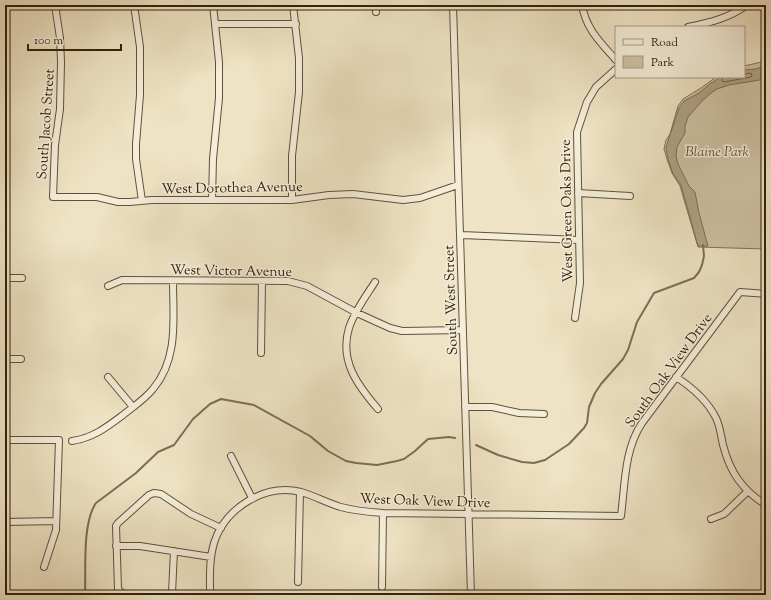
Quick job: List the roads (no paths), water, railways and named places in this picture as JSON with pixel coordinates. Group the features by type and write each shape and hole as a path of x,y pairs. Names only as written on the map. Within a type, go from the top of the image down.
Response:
{"street":[{"name":"South Jacob Street","path":"53,197 53,169 60,109 61,74 60,38 55,5"},
{"path":"134,5 140,47 140,95 136,144 137,166 142,201"},
{"path":"212,200 213,159 219,98 219,62 214,5"},
{"path":"292,200 292,156 299,92 299,58 293,5"},
{"path":"376,5 376,12"},
{"name":"South West Street","path":"453,5 471,595"},
{"path":"582,5 584,17 589,28 615,59"},
{"path":"694,26 710,23 727,17 741,7 747,5"},
{"path":"216,24 296,24"},
{"name":"West Green Oaks Drive","path":"576,318 580,283 577,132 587,102 596,87 615,70"},
{"name":"West Dorothea Avenue","path":"53,197 96,198 118,202 292,200 329,195 353,194 403,200 420,198 458,185"},
{"path":"578,193 630,196"},
{"path":"460,235 579,240"},
{"path":"5,278 22,278"},
{"name":"West Victor Avenue","path":"108,286 122,280 288,281 307,286 357,313 390,328 402,331 463,330"},
{"path":"72,440 83,439 105,429 133,407 152,390 160,380 170,357 172,344 173,281"},
{"path":"261,353 262,281"},
{"path":"375,282 350,327 347,340 347,353 355,379 378,409"},
{"name":"South Oak View Drive","path":"621,516 628,458 636,431 740,292 766,294"},
{"path":"5,360 21,359"},
{"path":"676,376 694,389 707,403 716,418 730,466 738,481 754,498 766,505"},
{"path":"108,377 133,407"},
{"path":"465,407 492,407 519,413 544,414"},
{"path":"5,440 59,440 56,521 53,541 44,567"},
{"path":"231,456 252,498"},
{"name":"West Oak View Drive","path":"221,528 236,510 252,498 277,491 289,490 300,492 340,507 359,511 384,513 621,516"},
{"path":"711,518 724,514 748,491"},
{"path":"298,582 300,492"},
{"path":"124,595 118,589 116,526 149,495 154,493 161,494 191,514 221,528 214,542 211,556 210,595"},
{"path":"382,587 384,513"},
{"path":"5,522 56,521"},
{"path":"116,546 140,546 211,556"},
{"path":"171,595 173,589 174,552"}],"water":[{"path":"766,65 766,79 729,85 717,89 702,101 688,117 685,126 685,133 677,147 676,156 678,164 689,186 695,192 708,246 698,246 681,185 673,174 666,148 679,108 684,101 699,93 719,78 745,78 745,70 756,69"}],"waterway":[{"path":"476,445 498,455 522,462 534,463 545,460 569,444 587,423 589,407 595,393 623,359 628,350 637,322 654,293 694,278 702,265 704,256 703,245"},
{"path":"85,595 87,534 89,522 96,503 136,473 158,452 174,445 193,419 210,404 221,399 254,405 310,436 328,451 346,461 356,463 377,465 397,461 404,459 428,439 449,437 455,438"}],"park label":[{"name":"Blaine Park","path":"717,151"}]}
